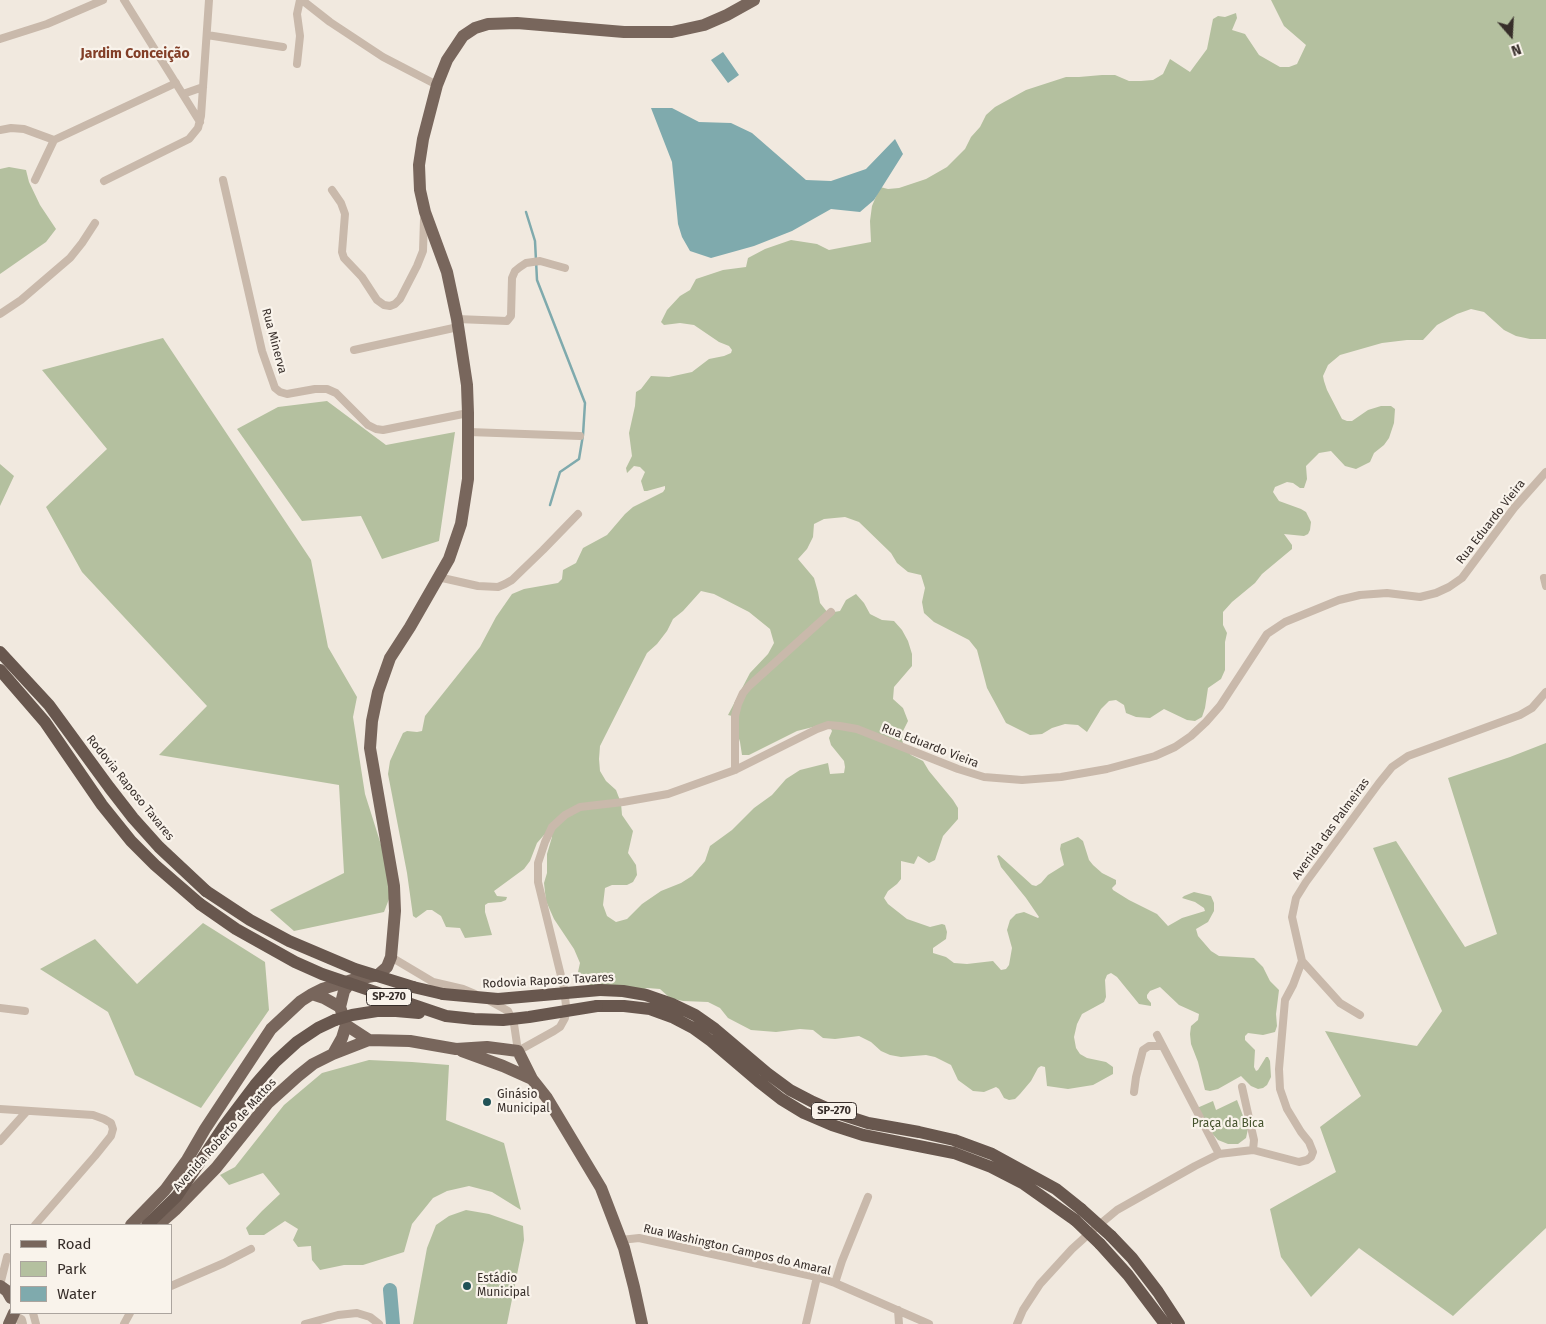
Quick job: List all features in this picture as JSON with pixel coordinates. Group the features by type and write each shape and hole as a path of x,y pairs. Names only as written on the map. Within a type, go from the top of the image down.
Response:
{"highway":[{"name":"Rodovia Raposo Tavares","path":"0,652 49,705 103,780 159,848 206,892 257,925 355,969 443,994 498,999 600,990 623,991 646,995 672,1004 695,1015 790,1090 813,1102 840,1114 868,1123 954,1140 992,1154 1056,1189 1082,1209 1111,1236 1158,1292 1179,1324"},
{"name":"SP-270","path":"0,670 45,722 102,805 131,840 155,865 200,904 236,929 295,962 322,974 446,1016 503,1020 597,1006 624,1006 650,1009 672,1017 711,1041 758,1081 804,1113 832,1125 863,1134 954,1153 990,1167 1024,1184 1075,1220 1100,1244 1128,1275 1165,1324"},
{"path":"148,1224 177,1196 240,1105 275,1062 296,1042 318,1028 341,1023 352,1015 396,1010 446,1016"}],"main road":[{"path":"390,957 395,911 394,886 370,748 372,721 378,692 390,658 449,559 461,524 468,479 468,413 458,323 447,272 424,212 420,190 419,166 423,139 437,85 448,60 463,36 475,28 488,24 517,23 624,32 672,32 704,25 728,15 754,0"},
{"name":"SP-270","path":"352,980 378,975 387,967 390,957"},
{"path":"333,1054 342,1038 340,1007 344,991 352,980"},
{"name":"Avenida Roberto de Mattos","path":"132,1224 165,1190 187,1160 226,1095 271,1029 301,1001 312,994 352,980"},
{"path":"312,994 340,1007"},
{"path":"341,1023 368,1040"},
{"name":"Avenida Roberto de Mattos","path":"159,1224 216,1168 268,1103 313,1064 333,1054 368,1040 410,1042 456,1049 487,1048 518,1051"},
{"path":"456,1049 532,1079"},
{"path":"518,1051 532,1079 547,1098 601,1188 621,1240 642,1324"}],"street":[{"path":"0,40 47,24 103,0"},
{"path":"124,0 200,122"},
{"path":"104,181 189,139 195,134 200,122 209,0"},
{"path":"297,64 300,31 297,14 301,0 330,22 383,57 437,85"},
{"path":"207,35 283,48"},
{"path":"35,180 54,140 176,83"},
{"path":"183,94 202,86"},
{"path":"0,130 24,128 54,140"},
{"name":"Rua Minerva","path":"223,180 262,351 276,388 280,392 287,394 315,388 327,388 336,393 368,425 383,430 468,413"},
{"path":"332,190 341,203 345,214 342,252 344,258 362,277 377,300 384,305 390,306 400,299 417,266 423,250 424,212"},
{"path":"0,314 21,300 70,258 95,224"},
{"path":"354,350 458,323 502,322 510,319 512,278 515,271 526,263 540,261 565,268"},
{"path":"468,432 580,436"},
{"name":"Rua Eduardo Vieira","path":"518,1051 554,1031 565,1018 564,988 538,882 538,862 552,827 565,815 580,807 668,794 735,770 828,725 856,730 958,770 984,777 1022,780 1061,777 1107,769 1155,756 1175,747 1206,722 1220,706 1267,634 1285,622 1353,596 1387,593 1420,596 1436,593 1450,587 1462,578 1514,508 1546,472"},
{"path":"438,578 478,586 498,587 505,584 531,562 578,514"},
{"path":"735,770 734,716 744,692 831,612"},
{"name":"Avenida das Palmeiras","path":"1302,960 1292,917 1296,898 1392,766 1408,756 1520,715 1532,708 1546,692"},
{"path":"390,957 433,982 463,989 486,998 508,1011 514,1024 518,1051"},
{"path":"1302,960 1340,1003 1360,1015"},
{"path":"1017,1324 1023,1310 1040,1284 1072,1250 1117,1210 1219,1154 1253,1150 1299,1162 1311,1157 1313,1152 1309,1142 1287,1109 1280,1089 1279,1069 1285,1000 1296,978 1302,960"},
{"path":"0,1008 25,1011"},
{"path":"1157,1036 1219,1154"},
{"path":"1134,1092 1142,1050 1149,1046 1162,1046"},
{"path":"1242,1087 1252,1133 1253,1150"},
{"path":"0,1108 93,1115 104,1119 111,1124 113,1129 111,1136 95,1156 36,1224"},
{"path":"0,1141 27,1111"},
{"path":"835,1283 868,1197"},
{"name":"Rua Washington Campos do Amaral","path":"621,1240 639,1238 817,1278 835,1283 929,1324"},
{"path":"172,1286 252,1249"},
{"path":"0,1262 9,1255"},
{"path":"6,1290 9,1255"},
{"path":"806,1324 817,1278"},
{"path":"898,1310 899,1324"},
{"path":"307,1324 338,1315 357,1313 370,1317 379,1324"}],"green space":[{"path":"1271,0 1546,0 1546,339 1530,339 1516,336 1504,330 1484,312 1471,309 1437,325 1423,340 1382,343 1340,355 1328,365 1323,376 1324,381 1342,419 1352,421 1368,410 1381,406 1391,406 1395,409 1394,423 1389,438 1374,453 1370,462 1356,469 1345,466 1331,451 1319,453 1306,466 1307,479 1304,488 1287,482 1275,487 1273,492 1279,501 1306,512 1311,522 1310,530 1304,536 1284,534 1292,545 1292,549 1262,574 1255,583 1223,612 1223,625 1227,633 1225,642 1225,670 1221,679 1208,688 1202,717 1195,721 1187,720 1164,709 1150,718 1136,717 1126,713 1124,705 1116,700 1109,701 1101,709 1087,732 1078,725 1065,724 1052,728 1042,734 1030,735 1006,723 987,688 977,650 969,640 934,622 924,613 922,602 925,588 921,575 908,572 897,563 891,553 859,522 845,517 824,519 814,524 813,537 807,549 798,559 814,578 820,603 828,613 840,611 846,600 856,594 870,614 882,620 894,621 902,630 912,654 912,666 894,687 893,699 903,708 908,721 902,733 903,745 911,755 923,761 958,808 958,819 943,836 935,860 929,863 918,856 914,864 901,861 901,879 888,891 884,898 888,904 907,919 930,927 945,925 946,939 933,948 933,953 946,957 954,963 967,964 993,961 1001,970 1006,969 1009,965 1012,948 1007,930 1010,920 1016,914 1024,912 1039,917 1001,867 997,856 999,855 1032,885 1036,886 1048,875 1064,865 1060,849 1061,844 1078,837 1083,841 1089,860 1093,865 1102,873 1116,880 1116,884 1112,888 1113,890 1157,914 1168,926 1182,918 1205,911 1204,908 1195,902 1182,898 1184,896 1194,892 1211,896 1214,903 1214,911 1208,922 1196,929 1198,936 1211,951 1219,956 1254,958 1263,967 1270,981 1279,990 1275,1032 1263,1035 1248,1033 1245,1036 1245,1040 1255,1050 1254,1067 1256,1071 1266,1057 1270,1061 1271,1077 1267,1085 1258,1089 1251,1086 1241,1076 1218,1089 1205,1090 1191,1044 1190,1034 1191,1026 1198,1020 1199,1014 1179,1005 1160,987 1150,991 1147,995 1151,1006 1139,1004 1117,977 1111,973 1107,975 1105,980 1106,997 1104,1002 1082,1014 1074,1037 1076,1048 1080,1054 1087,1058 1106,1062 1113,1067 1113,1074 1093,1085 1068,1089 1047,1086 1045,1067 1041,1066 1020,1094 1015,1099 1009,1100 1004,1098 996,1087 984,1092 973,1091 958,1080 951,1065 935,1057 926,1055 901,1057 890,1055 859,1036 835,1039 823,1038 813,1030 800,1029 776,1032 751,1030 728,1018 720,1008 708,1002 683,1001 670,998 660,989 647,988 621,997 607,994 584,982 578,972 580,963 574,949 554,919 546,901 544,883 547,873 547,854 552,837 550,832 544,835 537,843 530,861 524,869 494,891 497,896 507,897 506,900 485,905 485,912 492,935 465,938 460,928 446,927 441,916 432,910 427,910 416,918 413,916 407,873 388,774 390,761 403,733 407,731 422,731 425,716 480,647 496,617 512,594 524,589 558,583 562,579 563,570 576,563 583,548 607,535 633,507 663,492 665,489 665,486 644,491 641,481 645,472 640,467 634,466 627,473 626,468 632,456 629,433 636,392 641,389 651,376 669,377 692,372 709,359 724,356 731,353 732,350 729,346 719,342 694,325 680,323 664,325 661,322 667,310 680,296 690,290 696,279 723,270 746,267 748,258 765,249 791,240 817,244 829,250 871,242 870,221 872,206 880,187 888,189 899,188 926,179 947,167 965,149 986,115 995,107 1026,90 1066,77 1115,75 1129,81 1153,80 1163,74 1170,59 1190,72 1207,49 1213,19 1218,16 1225,17 1236,13 1237,18 1232,30 1245,34 1259,55 1280,67 1289,67 1297,64 1306,45 1284,26","holes":["701,591 714,594 749,612 770,629 774,643 768,654 750,673 728,715 732,716 742,755 749,755 797,731 817,726 830,727 832,731 829,738 831,745 844,761 844,773 830,774 828,763 800,770 786,779 772,795 754,808 732,830 710,846 705,861 692,876 681,883 661,891 642,904 627,919 616,922 607,916 603,905 605,888 612,885 627,885 633,882 637,875 636,865 628,853 633,831 622,815 621,803 616,790 606,781 600,771 600,746 647,653 667,631 673,619"]},
{"path":"9,167 26,170 29,182 40,205 56,229 46,242 0,274 0,169"},
{"path":"163,338 311,560 328,647 357,697 353,717 365,794 394,886 384,912 294,931 270,910 344,873 339,785 159,755 207,706 82,572 46,507 107,449 42,370"},
{"path":"327,401 386,445 455,432 439,541 382,559 361,516 302,521 237,429 278,407"},
{"path":"0,464 14,476 0,506"},
{"path":"1546,743 1546,1228 1453,1316 1359,1248 1311,1297 1281,1257 1270,1209 1336,1172 1320,1127 1361,1096 1325,1031 1417,1046 1442,1011 1373,848 1396,841 1465,947 1497,934 1448,778"},
{"path":"203,923 265,962 269,1010 201,1108 135,1075 108,1012 40,969 95,939 137,984"},
{"path":"369,1060 449,1065 446,1120 504,1143 521,1210 492,1192 469,1186 447,1191 433,1198 412,1224 404,1252 363,1265 344,1265 320,1270 312,1260 311,1246 298,1247 293,1240 298,1229 285,1221 264,1235 249,1235 246,1228 280,1194 263,1173 229,1185 220,1175 235,1167 284,1105 322,1073"},
{"name":"Praça da Bica","path":"1237,1100 1248,1129 1246,1138 1238,1144 1228,1144 1218,1140 1209,1130 1197,1108 1213,1101 1216,1110"},
{"name":"Estádio Municipal","path":"466,1210 489,1214 523,1226 524,1240 507,1324 413,1324 427,1248 436,1225 449,1216"}],"water":[{"path":"723,52 739,75 728,83 711,60"},
{"path":"651,108 672,108 699,122 731,123 752,133 806,180 831,181 866,169 895,139 903,154 874,200 860,212 831,209 792,231 754,246 711,258 690,251 682,237 678,224 672,162"}],"waterway":[{"path":"526,212 535,241 537,280 585,403 579,459 560,472 550,505"},
{"path":"390,1290 393,1324"}],"place":[{"name":"Ginásio Municipal","path":"487,1102"},
{"name":"Estádio Municipal","path":"467,1286"}],"district":[{"name":"Jardim Conceição","path":"135,54"}]}
